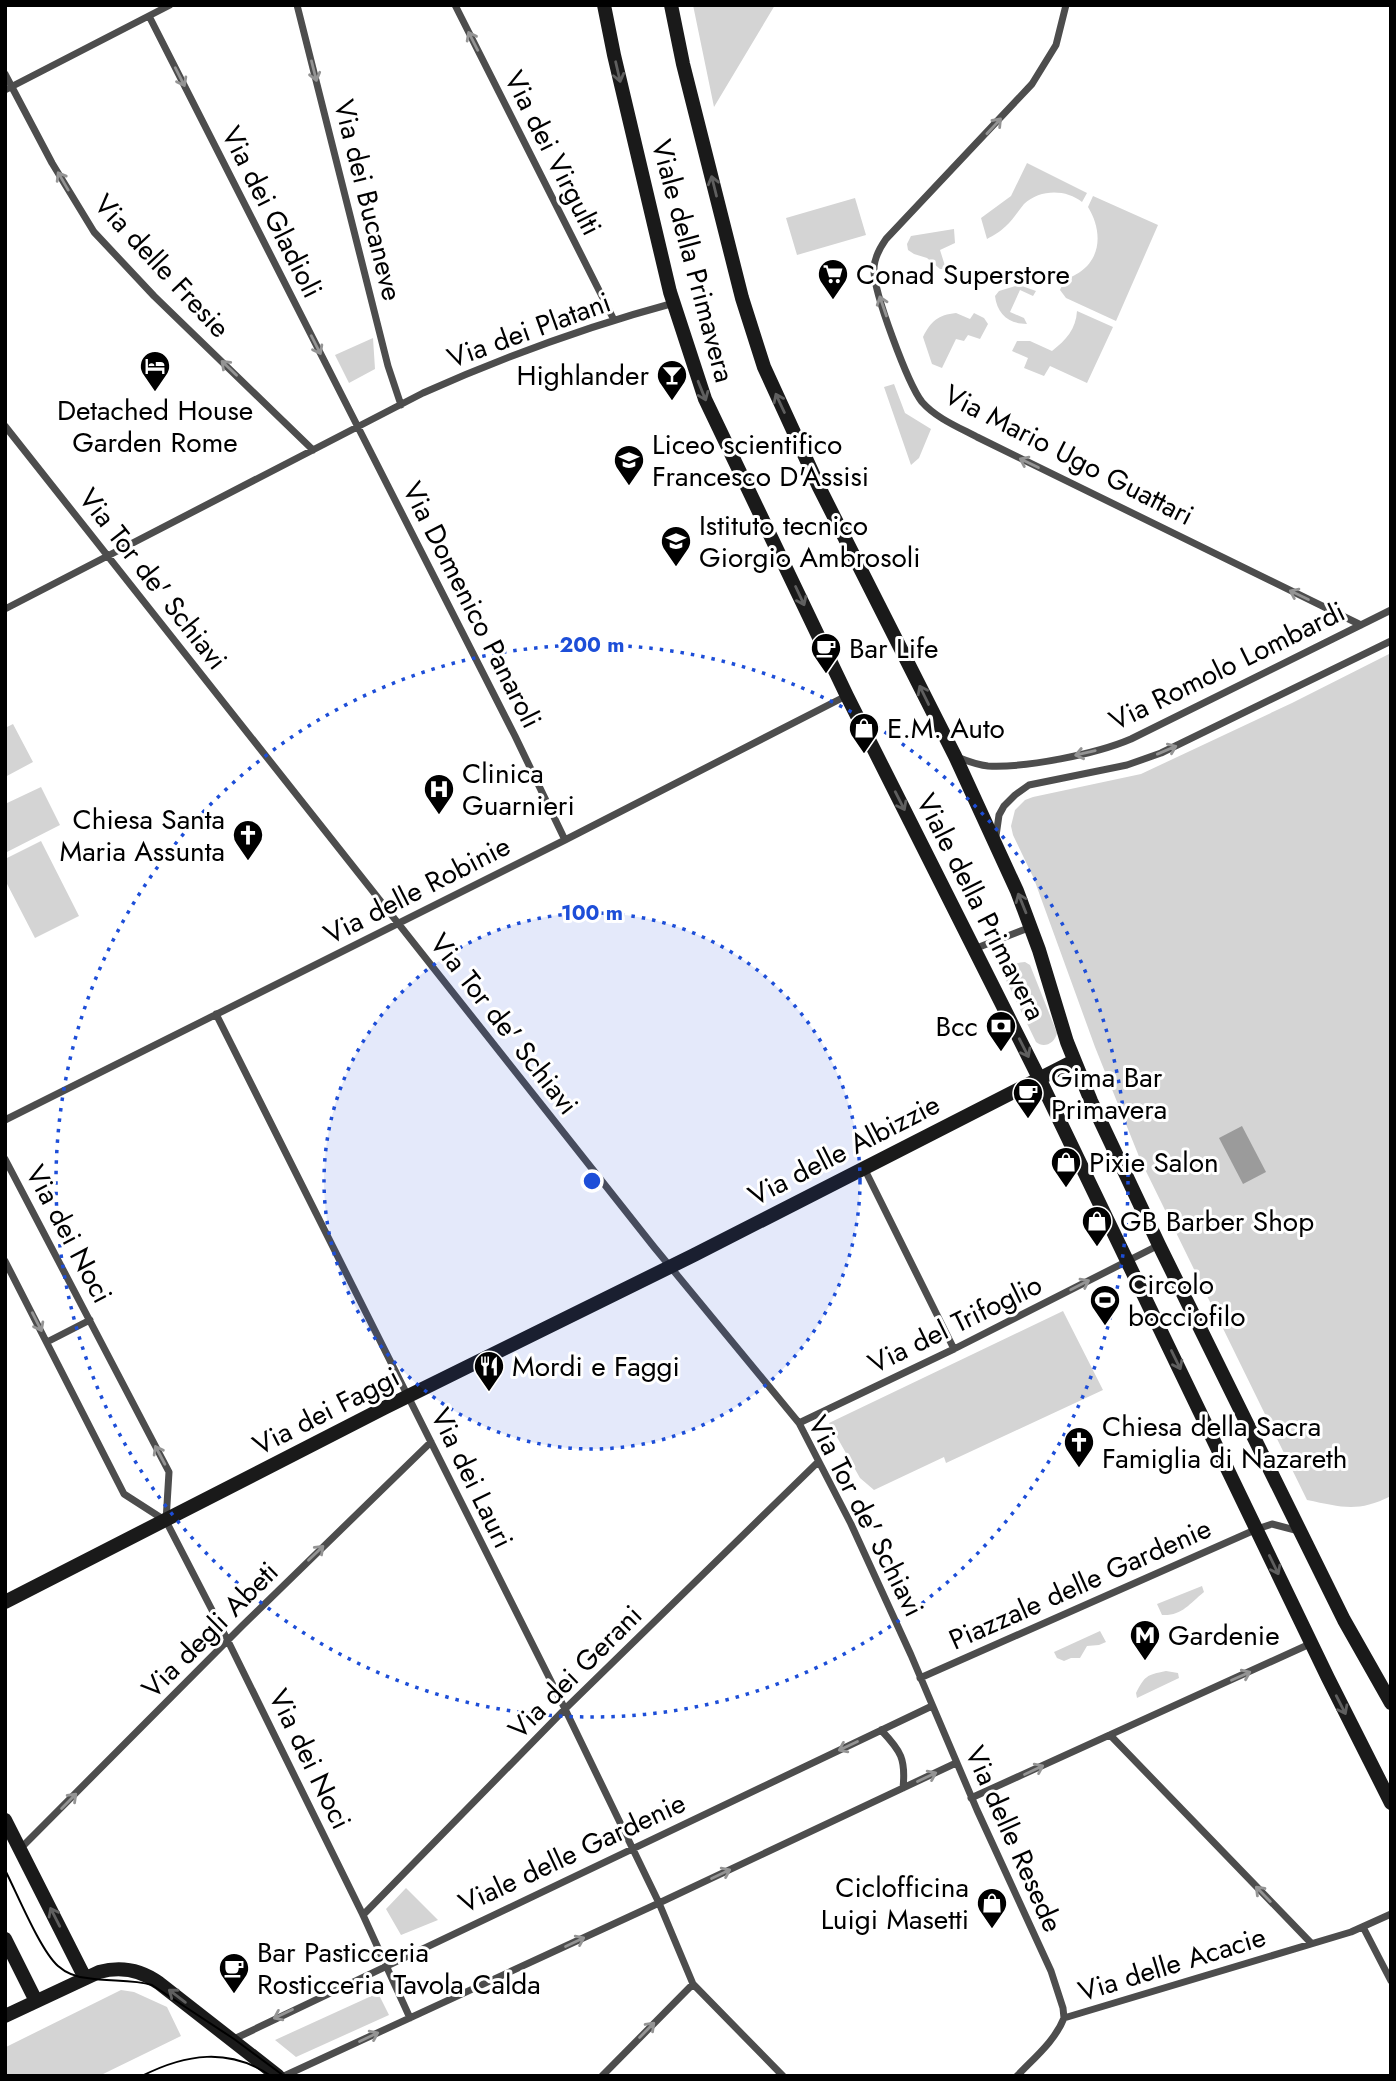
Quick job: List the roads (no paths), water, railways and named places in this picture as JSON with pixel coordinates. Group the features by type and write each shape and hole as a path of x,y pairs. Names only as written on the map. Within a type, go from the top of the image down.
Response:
{"main road":[{"name":"Viale della Primavera","path":"604,5 674,303 707,404 847,696 1040,1078 1391,1802"},
{"name":"Viale della Primavera","path":"671,5 683,64 744,307 764,367 819,487 955,756 995,844 1031,927 1074,1061 1159,1245 1344,1620 1391,1703"},
{"name":"Via delle Albizzie","path":"670,1267 1074,1061"},
{"name":"Via dei Faggi","path":"5,1602 409,1396 670,1267"},
{"path":"5,1820 85,1978"},
{"path":"5,1939 36,2001"},
{"path":"5,2016 85,1978 112,1969 124,1969 143,1974 159,1983 278,2076"}],"street":[{"path":"9,89 170,5"},
{"name":"Via dei Bucaneve","path":"297,5 388,366 401,405"},
{"name":"Via dei Virgulti","path":"455,5 614,320"},
{"name":"Via Mario Ugo Guattari","path":"1066,5 1056,46 1032,84 886,239 876,256 876,286 909,380 929,410 967,432 1361,625"},
{"name":"Via dei Gladioli","path":"149,16 358,427"},
{"name":"Via delle Fresie","path":"5,74 9,89 94,232 154,296 313,450"},
{"name":"Via dei Platani","path":"313,450 463,376 614,320 674,303"},
{"name":"Via Tor de' Schiavi","path":"5,426 670,1267 799,1423 873,1570 920,1678"},
{"name":"Via Domenico Panaroli","path":"358,427 565,840"},
{"path":"5,609 313,450"},
{"name":"Via Romolo Lombardi","path":"955,756 980,764 1011,765 1113,746 1391,610"},
{"name":"Via Romolo Lombardi","path":"995,844 999,815 1009,801 1029,785 1145,759 1177,746 1391,641"},
{"name":"Via delle Robinie","path":"5,1120 847,696"},
{"path":"974,948 1031,927"},
{"name":"Via dei Lauri","path":"216,1014 565,1709 659,1903 693,1984"},
{"name":"Via dei Noci","path":"5,1159 169,1472 166,1521"},
{"path":"864,1167 954,1349"},
{"name":"Via del Trifoglio","path":"799,1423 954,1349 1159,1245"},
{"name":"Via dei Noci","path":"5,1261 124,1494 166,1521 363,1915 410,2018"},
{"path":"47,1342 90,1320"},
{"name":"Via degli Abeti","path":"20,1849 430,1442"},
{"name":"Via dei Gerani","path":"363,1915 565,1709 818,1462"},
{"path":"1257,1528 1272,1524 1303,1533"},
{"name":"Piazzale delle Gardenie","path":"920,1678 1257,1528"},
{"path":"971,1798 1312,1643"},
{"name":"Via delle Resede","path":"920,1678 971,1798 1051,1971 1064,2018"},
{"name":"Viale delle Gardenie","path":"231,2038 234,2039 932,1706"},
{"path":"881,1730 903,1756 903,1788"},
{"path":"1110,1735 1311,1943"},
{"path":"284,2076 956,1763"},
{"name":"Via delle Acacie","path":"1017,2076 1049,2043 1064,2018 1363,1927 1391,1914"},
{"path":"1363,1927 1391,1981"},
{"path":"602,2076 693,1984 783,2076"}],"tram line":[{"path":"5,1870 36,1935 61,1968 83,1977 152,1985 284,2076"},
{"path":"142,2076 174,2063 207,2057 239,2061 271,2076"}],"place":[{"name":"Conad Superstore","path":"833,301"},
{"name":"Detached House Garden Rome","path":"155,393"},
{"name":"Highlander","path":"672,402"},
{"name":"Liceo scientifico Francesco D'Assisi","path":"629,487"},
{"name":"Istituto tecnico Giorgio Ambrosoli","path":"676,568"},
{"name":"Bar Life","path":"826,675"},
{"name":"E.M. Auto","path":"864,755"},
{"name":"Clinica Guarnieri","path":"439,816"},
{"name":"Chiesa Santa Maria Assunta","path":"248,862"},
{"name":"Bcc","path":"1001,1053"},
{"name":"Gima Bar Primavera","path":"1028,1120"},
{"name":"Pixie Salon","path":"1066,1189"},
{"name":"GB Barber Shop","path":"1097,1248"},
{"name":"Circolo bocciofilo","path":"1105,1327"},
{"name":"Mordi e Faggi","path":"489,1393"},
{"name":"Chiesa della Sacra Famiglia di Nazareth","path":"1079,1469"},
{"name":"Gardenie","path":"1145,1662"},
{"name":"Ciclofficina Luigi Masetti","path":"992,1930"},
{"name":"Bar Pasticceria Rosticceria Tavola Calda","path":"234,1995"}]}
